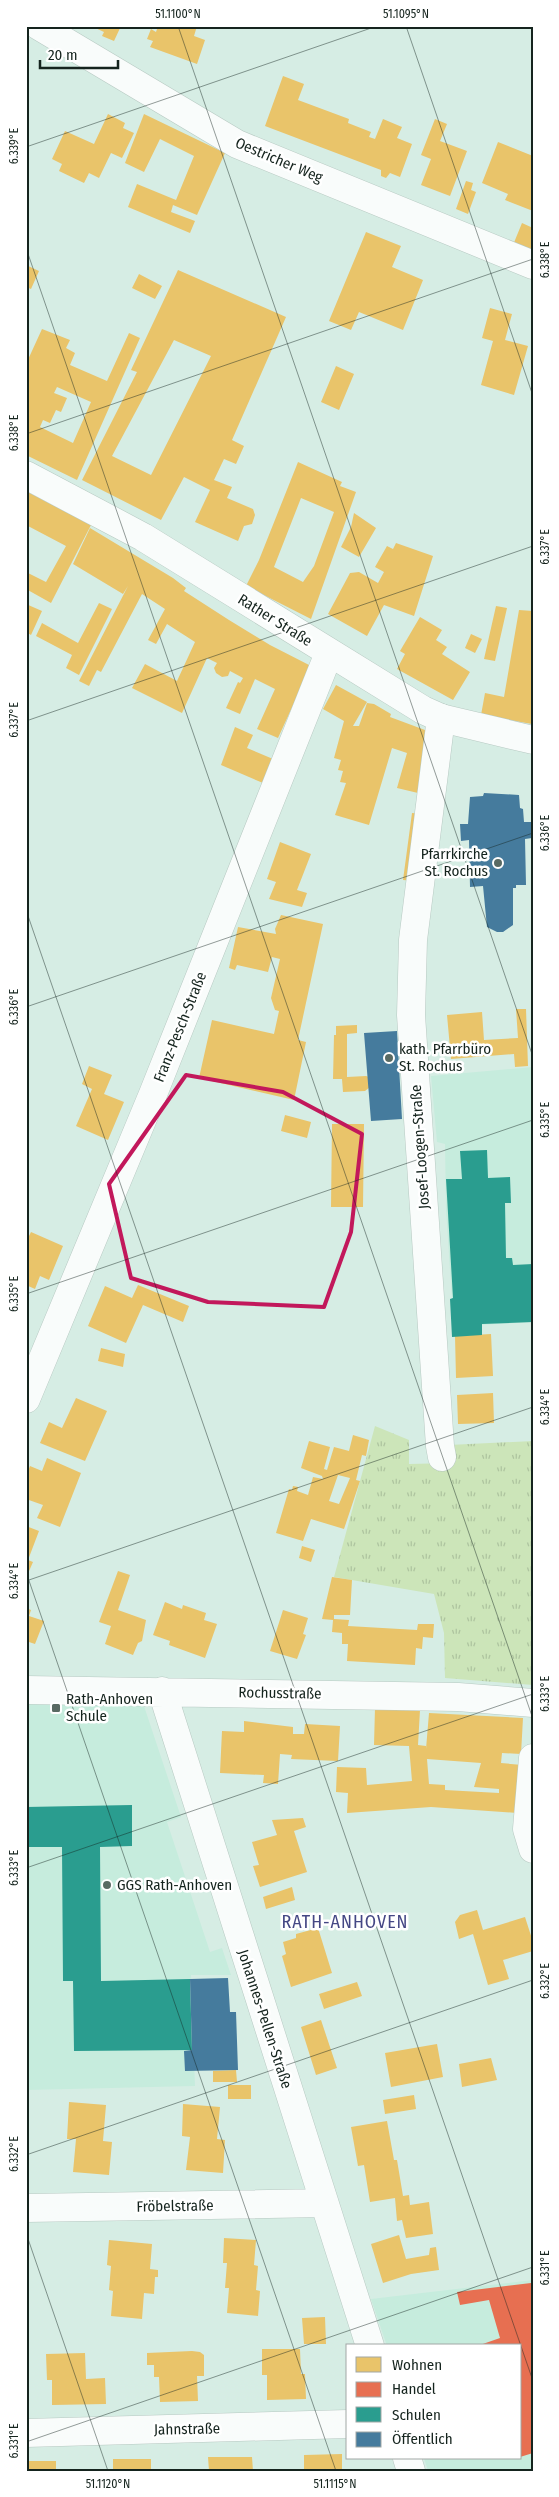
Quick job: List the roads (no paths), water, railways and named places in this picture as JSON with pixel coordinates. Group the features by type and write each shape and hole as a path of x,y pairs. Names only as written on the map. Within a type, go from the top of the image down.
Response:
{"street":[{"name":"Oestricher Weg","path":"39,26 237,144 533,265"},
{"name":"Rather Straße","path":"26,475 143,538 400,697 441,718 533,740"},
{"name":"Franz-Pesch-Straße","path":"26,1399 153,1094 330,654"},
{"name":"Josef-Loogen-Straße","path":"441,718 413,940 411,1014 442,1457"},
{"name":"Rochusstraße","path":"26,1690 458,1697 533,1703"},
{"name":"Johannes-Pellen-Straße","path":"162,1691 369,2344"},
{"path":"533,1758 527,1829 533,1849"},
{"name":"Fröbelstraße","path":"26,2208 324,2203"},
{"name":"Jahnstraße","path":"26,2433 346,2424"}],"place":[{"name":"Pfarrkirche St. Rochus","path":"498,863"},
{"name":"kath. Pfarrbüro St. Rochus","path":"389,1058"},
{"name":"Rath-Anhoven Schule","path":"56,1708"},
{"name":"GGS Rath-Anhoven","path":"107,1885"}],"district":[{"name":"RATH-ANHOVEN","path":"345,1922"}]}
